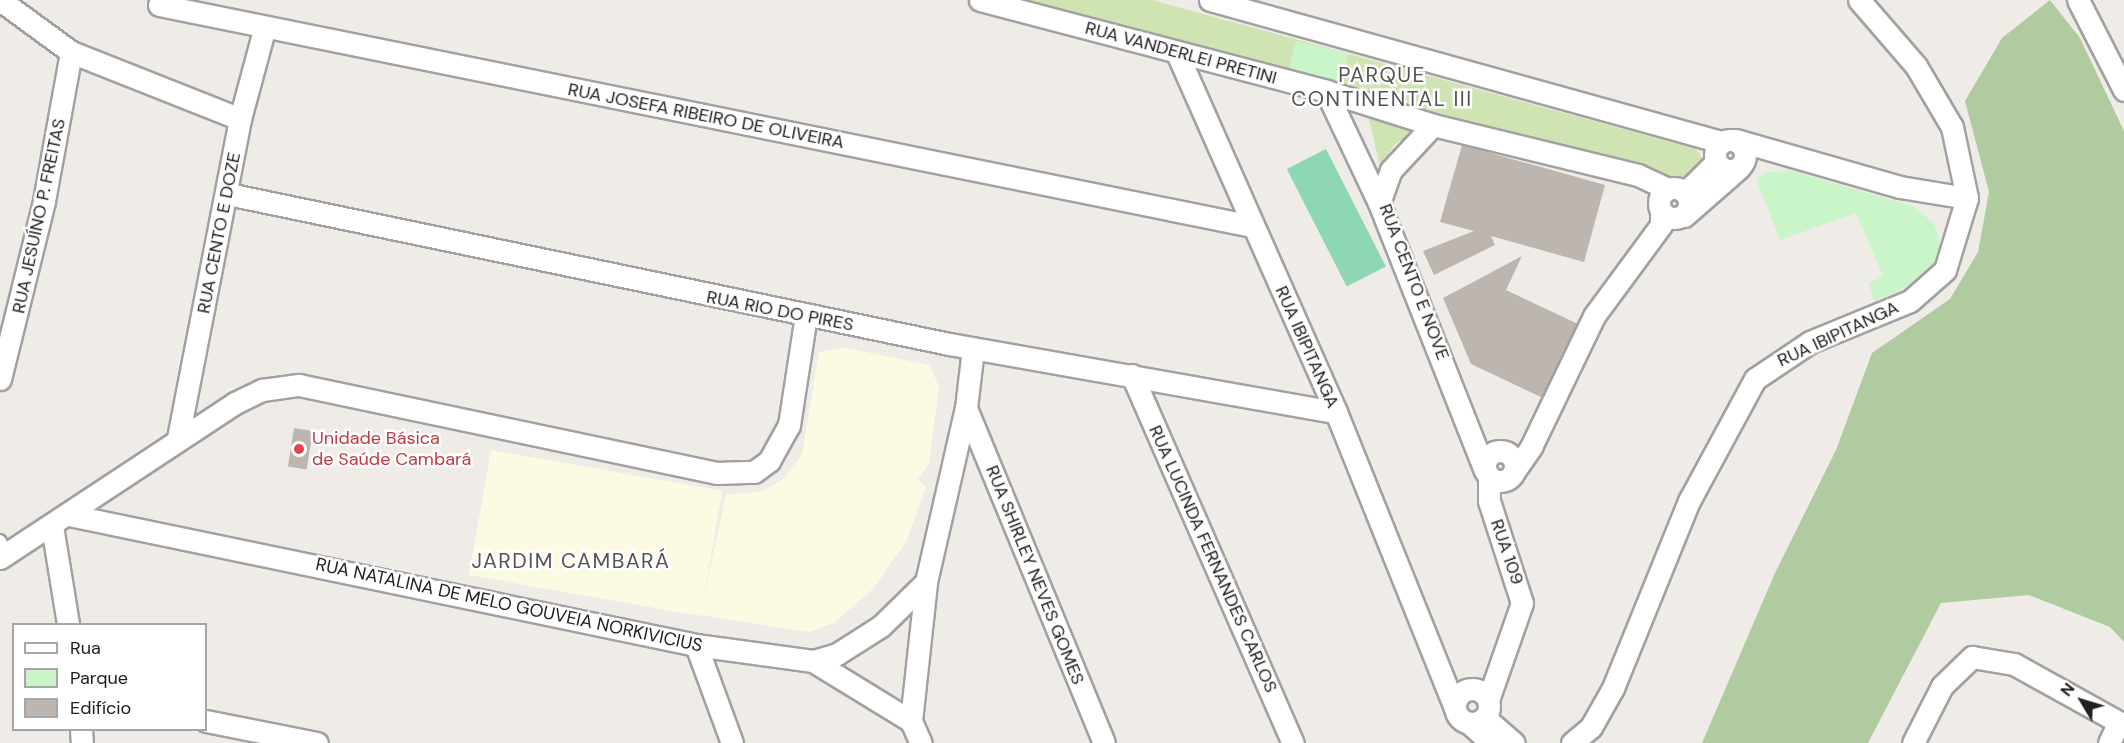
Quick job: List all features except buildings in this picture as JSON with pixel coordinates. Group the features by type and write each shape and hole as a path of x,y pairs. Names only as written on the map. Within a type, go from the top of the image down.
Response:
{"street":[{"path":"0,0 71,52 240,119"},
{"name":"RUA VANDERLEI PRETINI","path":"980,0 1326,91 1433,125 1624,172 1672,205"},
{"path":"1210,0 1688,132 1722,150 1797,162 1967,198"},
{"name":"RUA IBIPITANGA","path":"1572,743 1591,727 1613,688 1689,501 1755,379 1810,342 1932,287 1946,270 1967,198 1963,162 1937,99 1878,16 1859,0"},
{"path":"2078,0 2124,90"},
{"name":"RUA JOSEFA RIBEIRO DE OLIVEIRA","path":"159,5 264,30 1252,226"},
{"name":"RUA CENTO E DOZE","path":"178,438 228,194 240,119 264,30"},
{"name":"RUA JESUÍNO P. FREITAS","path":"0,379 37,235 71,52"},
{"name":"RUA IBIPITANGA","path":"1177,53 1336,412 1430,644 1474,705 1514,743"},
{"path":"1326,91 1379,203"},
{"name":"RUA CENTO E NOVE","path":"1433,125 1391,170 1379,203 1465,418"},
{"path":"1722,150 1723,169 1742,165 1797,162"},
{"path":"1498,468 1539,427 1594,315 1661,225 1672,205 1722,150"},
{"path":"1672,205 1742,165"},
{"name":"RUA RIO DO PIRES","path":"228,194 973,348 1336,412"},
{"path":"3,550 61,520 178,438 262,390 299,385 736,476 754,472 780,445 806,315"},
{"path":"921,743 911,721 926,582 966,408 973,348"},
{"name":"RUA LUCINDA FERNANDES CARLOS","path":"1132,375 1293,743"},
{"name":"RUA SHIRLEY NEVES GOMES","path":"966,408 1104,743"},
{"name":"RUA 109","path":"1465,418 1498,468 1489,501 1522,603 1501,661 1474,705"},
{"path":"61,520 68,623"},
{"name":"RUA NATALINA DE MELO GOUVEIA NORKIVICIUS","path":"61,520 696,645 813,662 911,721"},
{"path":"813,662 837,654 881,626 926,582"},
{"path":"696,645 732,743"},
{"path":"1913,743 1942,686 1972,657 2014,664 2122,723 2109,743"},
{"name":"RUA IBIPITANGA","path":"1474,705 1491,743"},
{"path":"207,721 317,743"}],"shaded area":[{"path":"846,348 930,365 939,387 929,463 918,479 926,487 907,540 874,588 834,623 809,632 700,615 726,495 760,492 782,480 802,454 819,352"},
{"path":"491,450 722,491 700,616 469,575"}],"green space":[{"path":"1017,0 1152,0 1696,149 1704,161 1694,182 1678,179"},
{"path":"2050,0 2080,38 2124,131 2124,642 2110,627 2029,595 1941,603 1868,743 1702,743 1775,573 1836,450 1872,353 1950,299 1978,252 1989,192 1965,101 2002,38"},
{"path":"1296,41 1348,54 1340,87 1288,74"},
{"path":"1369,118 1418,129 1395,144 1380,167"},
{"path":"1326,149 1386,267 1347,287 1287,169"},
{"path":"1793,171 1912,206 1934,223 1941,246 1932,268 1913,285 1874,301 1869,283 1883,276 1856,213 1780,240 1756,179 1766,172"}],"place":[{"name":"Unidade Básica de Saúde Cambará","path":"299,449"}],"district":[{"name":"PARQUE CONTINENTAL III","path":"1382,87"},
{"name":"JARDIM CAMBARÁ","path":"571,561"}]}
